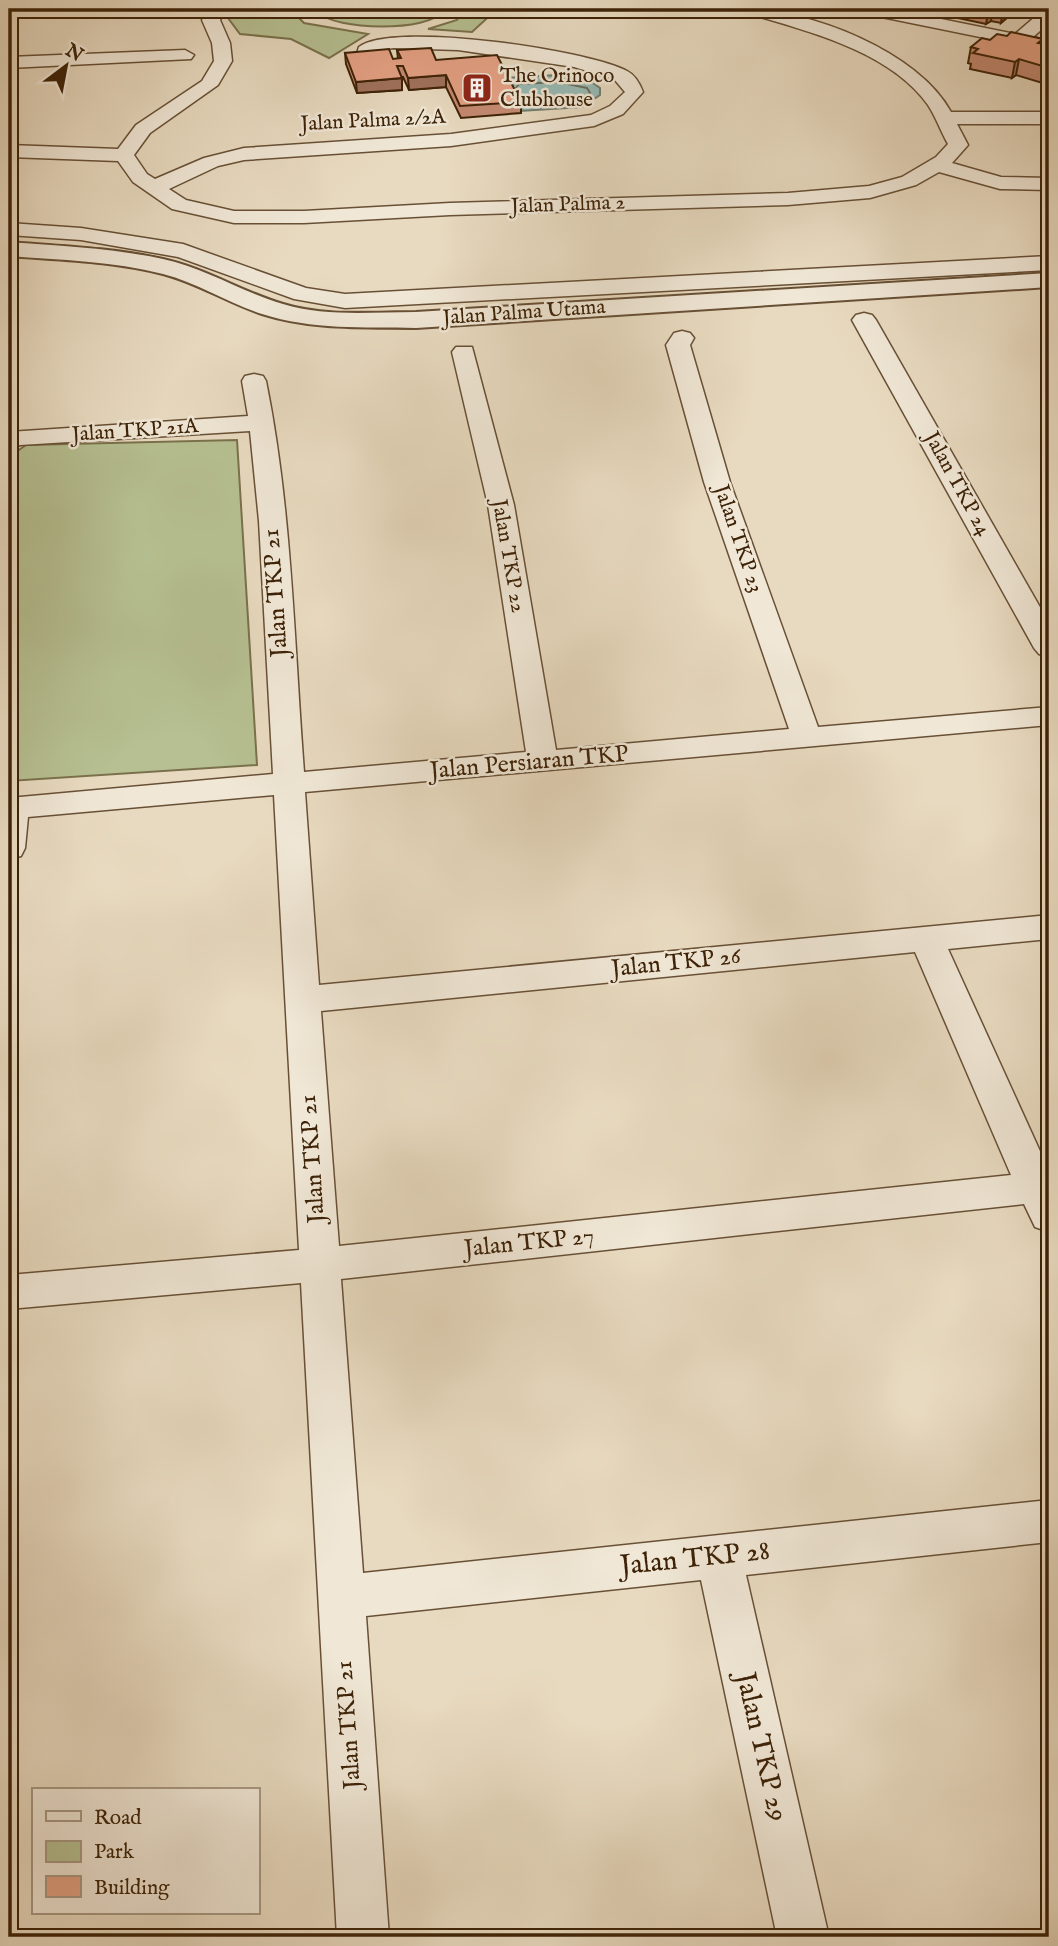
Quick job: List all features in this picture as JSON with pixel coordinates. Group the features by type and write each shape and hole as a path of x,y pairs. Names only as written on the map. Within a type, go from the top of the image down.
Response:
{"street":[{"path":"9,151 124,155 143,129 209,85 223,61 221,43 211,20 217,9"},
{"name":"Jalan Palma 2","path":"124,155 140,178 179,205 234,217 304,217 450,209 788,199 870,192 909,181 936,165 958,145 937,104 915,79 866,48 818,28 753,9"},
{"path":"867,9 1049,46"},
{"path":"1019,40 1049,14"},
{"name":"Jalan Palma 2/2A","path":"153,188 211,162 244,154 451,140 594,120 615,112 628,102 634,92 631,84 622,76 568,58 455,45 391,43 375,44 365,51 364,59"},
{"path":"9,64 185,55"},
{"path":"944,118 1049,118"},
{"path":"936,165 999,183 1049,184"},
{"path":"9,229 81,234 183,251 302,294 345,301 1049,263"},
{"name":"Jalan Palma Utama","path":"9,249 109,257 165,267 211,282 273,309 324,319 416,320 1049,280"},
{"name":"Jalan TKP 24","path":"864,320 1049,648"},
{"name":"Jalan TKP 23","path":"682,338 678,345 718,482 807,738"},
{"name":"Jalan TKP 22","path":"464,352 501,505 543,762"},
{"name":"Jalan TKP 21","path":"254,381 262,423 272,520 363,1937"},
{"name":"Jalan TKP 21A","path":"9,441 14,438 262,423"},
{"name":"Jalan Persiaran TKP","path":"11,808 1049,716"},
{"path":"9,848 11,808"},
{"name":"Jalan TKP 26","path":"303,1000 1049,927"},
{"path":"926,939 1045,1197"},
{"name":"Jalan TKP 27","path":"9,1292 1045,1197"},
{"name":"Jalan TKP 28","path":"340,1597 1049,1521"},
{"name":"Jalan TKP 29","path":"719,1556 803,1937"}],"green space":[{"path":"228,9 300,9 295,14 304,23 368,34 329,58 291,39 240,34 225,14"},
{"path":"322,9 443,11 435,18 420,23 361,26 328,18 319,12"},
{"path":"464,9 497,9 472,32 428,29 457,20"},
{"path":"237,440 257,765 9,781 9,457 26,445"}],"water":[{"path":"558,75 590,81 600,88 600,95 582,107 520,111 503,78"}],"building":[{"path":"1011,32 1043,39 1038,43 1049,45 1049,68 1019,59 1015,62 973,53 978,49 971,47 982,38 990,40 997,34 1007,36"},
{"name":"The Orinoco Clubhouse","path":"431,48 436,60 497,55 521,102 460,106 446,75 408,78 403,66 397,66 402,78 356,82 345,53 389,49 393,59 401,58 397,50"}],"place":[{"name":"The Orinoco Clubhouse","path":"477,88"}]}
